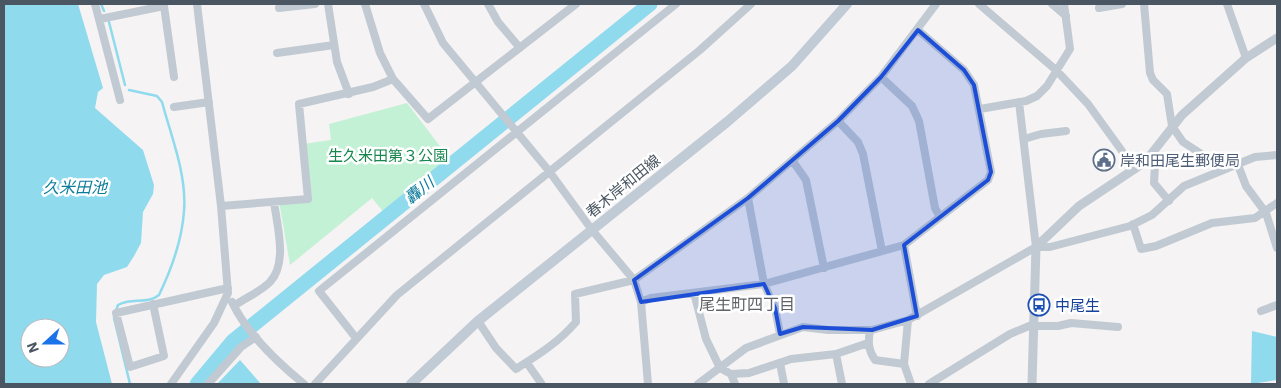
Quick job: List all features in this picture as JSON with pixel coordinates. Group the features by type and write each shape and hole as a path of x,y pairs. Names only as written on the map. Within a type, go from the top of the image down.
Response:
{"main road":[{"name":"春木岸和田線","path":"411,384 478,320 727,122 792,66 848,4"}],"street":[{"path":"95,4 120,100"},
{"path":"197,4 210,102 228,290 234,306 244,323 304,384"},
{"path":"279,8 315,4"},
{"path":"328,4 334,45 348,94"},
{"path":"365,4 380,54 393,79 428,119 476,84 576,4"},
{"path":"424,4 443,43 549,171 592,230 634,280 641,302 648,384"},
{"path":"488,4 498,22 520,48"},
{"path":"562,4 568,10"},
{"path":"356,338 319,291 515,130 676,4"},
{"path":"315,384 356,338 416,279 700,50 751,4"},
{"path":"478,320 496,348 516,370 554,345 576,322 575,294 634,280 748,198 838,121 882,77 936,4"},
{"path":"979,4 1056,70 1088,104 1136,169"},
{"path":"1052,4 1066,16"},
{"path":"980,109 1019,102 1037,96 1047,86 1070,49 1064,4"},
{"path":"1099,8 1122,4"},
{"path":"1144,4 1150,73 1153,80 1167,94 1172,126 1188,147 1206,155 1223,168"},
{"path":"1227,4 1246,58"},
{"path":"100,19 141,7 164,6 174,77"},
{"path":"641,302 764,284 904,245 988,180 990,172 980,109 974,85 964,70 918,30"},
{"path":"698,384 746,348 803,326 828,330 870,330 908,320 1036,247 1079,206 1136,169 1153,154 1182,115 1246,58 1277,38"},
{"path":"277,53 334,45"},
{"path":"882,77 912,106 919,121 935,208 940,217"},
{"path":"221,206 308,199 299,104 373,88 393,79"},
{"path":"174,107 210,102"},
{"path":"1019,102 1036,247 1032,384"},
{"path":"838,121 858,142 864,154 882,251"},
{"path":"1024,139 1041,134 1066,131"},
{"path":"1153,154 1154,183 1169,201"},
{"path":"1036,247 1050,247 1133,224 1152,215 1184,186 1223,168 1238,165 1255,157 1277,154"},
{"path":"792,160 806,180 824,268"},
{"path":"1238,165 1246,186 1266,213 1277,248"},
{"path":"748,198 764,284 775,308 780,334"},
{"path":"234,306 270,282 277,271 280,261 274,202"},
{"path":"1133,224 1141,249 1156,246 1212,223 1246,220 1266,213 1277,202"},
{"path":"904,245 917,316"},
{"path":"153,304 164,356 130,367 116,313 153,304 228,290"},
{"path":"171,384 214,323 228,290"},
{"path":"694,293 706,340 720,368 732,374 749,373 790,359 836,354 868,343"},
{"path":"1261,311 1277,305"},
{"path":"908,320 904,364 911,384"},
{"path":"929,384 1010,334 1034,325 1058,326 1071,323 1118,327"},
{"path":"870,330 868,343 870,352 875,360 904,364"},
{"path":"208,384 241,347 256,337"},
{"path":"836,354 842,384"},
{"path":"527,362 541,383"},
{"path":"780,363 784,384"},
{"path":"732,374 735,384"}],"highlighted area":[{"path":"918,30 964,70 974,85 991,172 988,180 904,245 917,316 872,330 803,327 780,334 775,308 764,284 641,302 634,280 748,198 838,121 881,77"}],"green space":[{"name":"生久米田第３公園","path":"407,103 452,162 386,215 372,198 290,265 279,201 311,201 303,144 331,140 329,124"}],"water":[{"name":"久米田池","path":"4,4 78,4 103,88 98,92 95,108 143,150 154,185 153,194 143,212 141,243 134,256 127,267 104,275 97,284 96,322 112,384 4,384"},
{"path":"1252,331 1277,337 1277,380 1251,384"},
{"path":"240,360 261,384 217,384"}],"waterway":[{"path":"101,4 104,11"},
{"name":"轟川","path":"197,384 233,341 650,4"},
{"path":"109,22 125,85"},
{"path":"115,313 118,305 128,301 149,300 159,295 176,254 184,211 181,170 162,102 157,96 129,90"},
{"path":"114,318 130,384"}],"place":[{"name":"岸和田尾生郵便局","path":"1104,160"},
{"name":"中尾生","path":"1039,305"}],"district":[{"name":"尾生町四丁目","path":"747,304"}]}
